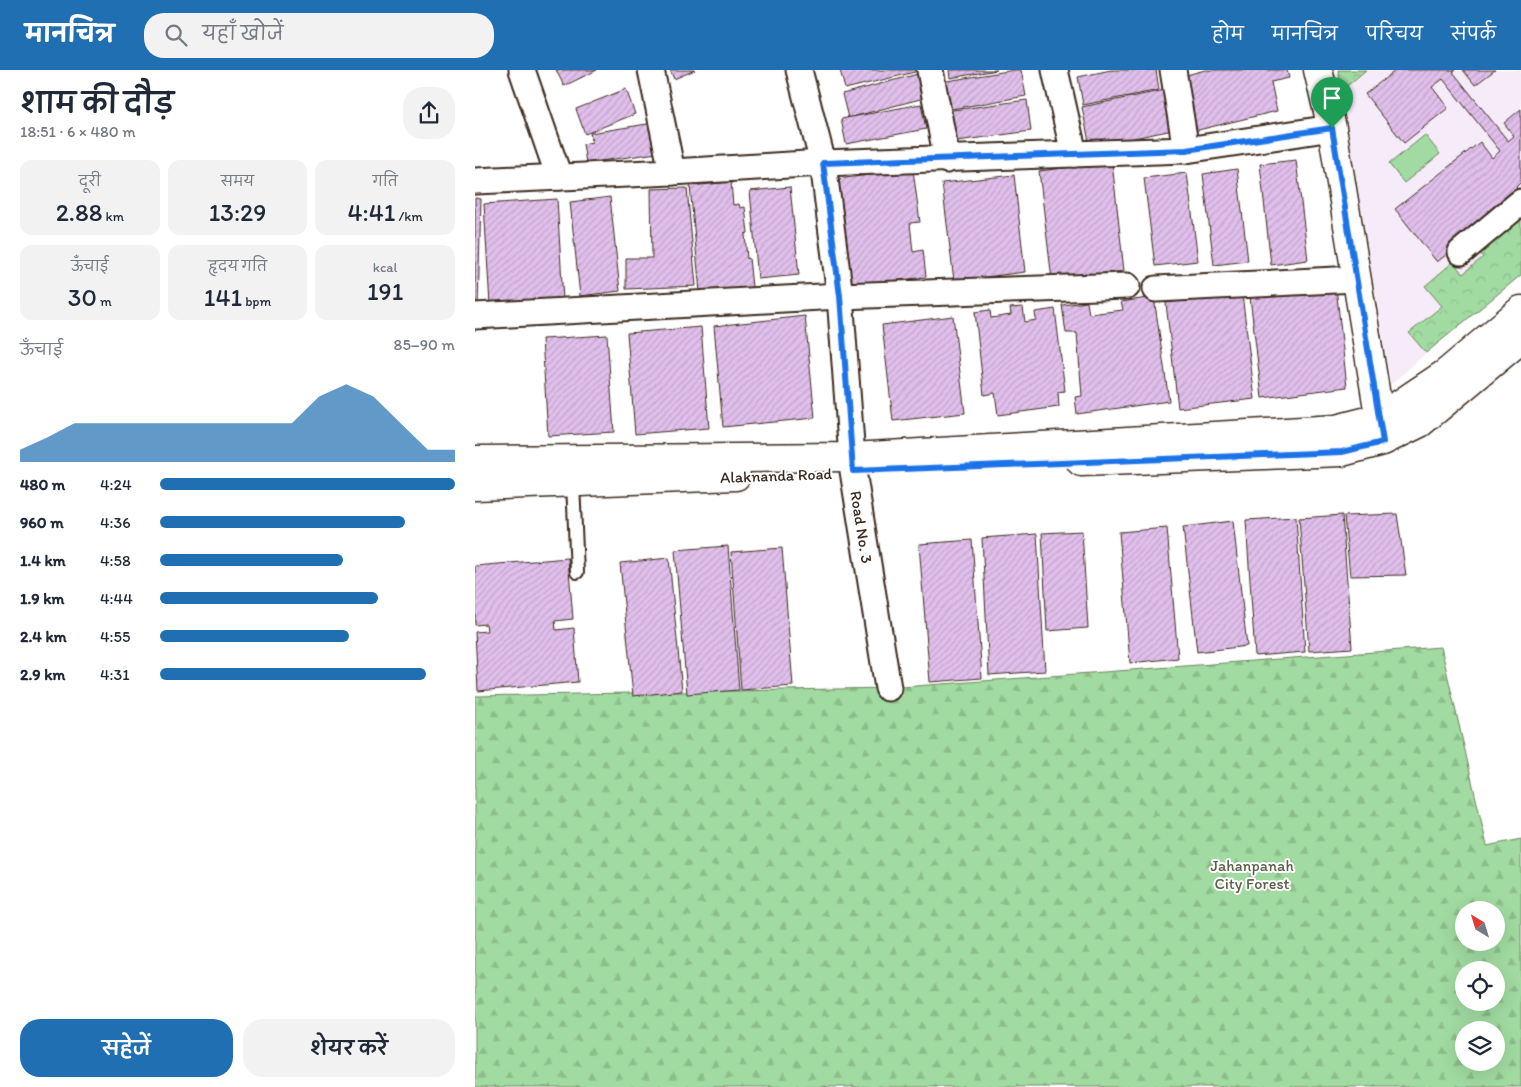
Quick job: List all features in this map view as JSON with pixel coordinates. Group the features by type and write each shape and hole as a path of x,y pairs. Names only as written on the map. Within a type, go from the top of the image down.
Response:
{"street":[{"path":"521,70 559,177"},
{"path":"651,70 672,172"},
{"name":"Road No. 3","path":"799,70 823,163 840,296 853,464 888,688"},
{"path":"930,70 947,160"},
{"path":"1055,70 1074,154"},
{"path":"1173,70 1186,150"},
{"path":"1318,70 1332,128 1381,430"},
{"path":"475,180 672,172 823,163 1186,150 1332,128"},
{"path":"1461,252 1521,202"},
{"path":"1156,288 1356,280"},
{"path":"475,316 840,296 1127,286"},
{"path":"1381,430 1521,310"},
{"path":"475,460 853,464 1336,428 1381,430 1420,423 1521,339"},
{"name":"Alaknanda Road","path":"475,486 573,483 853,464"}],"lane":[{"path":"573,483 577,572"}],"shaded area":[{"path":"1338,70 1521,70 1521,275 1426,353 1391,385"}],"green space":[{"path":"1338,70 1366,70 1342,90"},
{"path":"1425,135 1440,154 1404,183 1389,164"},
{"path":"1521,213 1521,275 1426,353 1409,333 1442,306 1425,286 1453,262 1463,274 1483,257 1473,244"},
{"name":"Jahanpanah City Forest","path":"1441,647 1487,846 1521,839 1521,1087 475,1087 475,696 888,688"}],"building":[{"path":"556,70 597,70 564,86"},
{"path":"670,70 695,70 674,79"},
{"path":"840,70 919,70 919,71 845,89"},
{"path":"949,70 997,70 950,78"},
{"path":"1021,70 1026,96 946,110 941,82"},
{"path":"1111,70 1156,70 1159,90 1083,105 1078,77"},
{"path":"1205,70 1287,70 1289,78 1271,82 1277,111 1194,131 1183,76"},
{"path":"1396,70 1456,70 1453,72 1508,141 1514,136 1504,123 1521,109 1521,182 1516,187 1521,196 1437,262 1395,209 1480,142 1492,158 1500,151 1443,79 1432,87 1448,108 1404,143 1365,94"},
{"path":"1463,70 1495,70 1475,85"},
{"path":"918,74 924,98 848,118 842,94"},
{"path":"626,89 635,114 585,134 576,109"},
{"path":"1165,90 1173,130 1090,147 1082,107"},
{"path":"1027,100 1031,131 949,142 946,111"},
{"path":"921,104 926,129 846,144 841,119"},
{"path":"660,122 664,152 586,163 583,144 592,142 590,133"},
{"path":"1296,160 1308,260 1271,265 1260,164"},
{"path":"1112,162 1124,271 1052,280 1039,171"},
{"path":"1237,169 1248,261 1214,265 1203,174"},
{"path":"913,170 920,222 910,223 913,252 923,250 926,277 848,286 836,179"},
{"path":"1187,173 1198,261 1155,266 1144,178"},
{"path":"1014,175 1025,272 954,281 942,183"},
{"path":"731,182 733,205 739,204 740,208 745,207 748,233 745,234 747,259 749,258 752,287 700,292 690,186"},
{"path":"790,187 799,275 758,279 750,191"},
{"path":"687,188 696,286 626,289 626,258 652,258 651,189"},
{"path":"610,197 620,291 580,296 570,202"},
{"path":"475,198 481,199 478,306 475,306"},
{"path":"557,199 563,300 490,305 484,204"},
{"path":"1336,287 1347,387 1262,398 1250,297"},
{"path":"1242,294 1255,399 1178,408 1166,303"},
{"path":"1154,297 1169,401 1077,414 1075,397 1082,396 1077,333 1066,333 1062,305 1087,302 1089,314 1123,310 1121,302"},
{"path":"1023,307 1025,322 1036,320 1035,312 1055,309 1065,391 1058,392 1059,407 998,415 995,393 984,395 975,312 990,310 991,318 1011,315 1010,308"},
{"path":"805,316 815,418 723,427 714,326"},
{"path":"953,316 965,413 893,421 882,325"},
{"path":"701,327 709,428 635,434 627,333"},
{"path":"607,335 614,432 548,436 542,339"},
{"path":"1397,514 1406,575 1350,576 1344,516"},
{"path":"1342,515 1352,648 1309,651 1299,518"},
{"path":"1296,517 1305,652 1255,656 1246,520"},
{"path":"1233,521 1247,646 1197,652 1183,527"},
{"path":"1167,528 1178,658 1130,663 1119,532"},
{"path":"1082,531 1088,628 1047,631 1042,533"},
{"path":"1037,534 1045,671 989,675 982,538"},
{"path":"972,540 982,678 930,682 919,544"},
{"path":"728,546 739,690 687,694 675,550"},
{"path":"782,548 793,686 741,690 731,552"},
{"path":"568,558 573,619 555,621 556,630 574,628 578,682 478,691 475,632 487,631 486,624 475,625 475,566"},
{"path":"669,558 682,691 633,696 620,563"}],"route":[{"path":"1332,128 1383,442 1342,452 853,471 840,296 823,163 1186,150 1332,128"}]}
